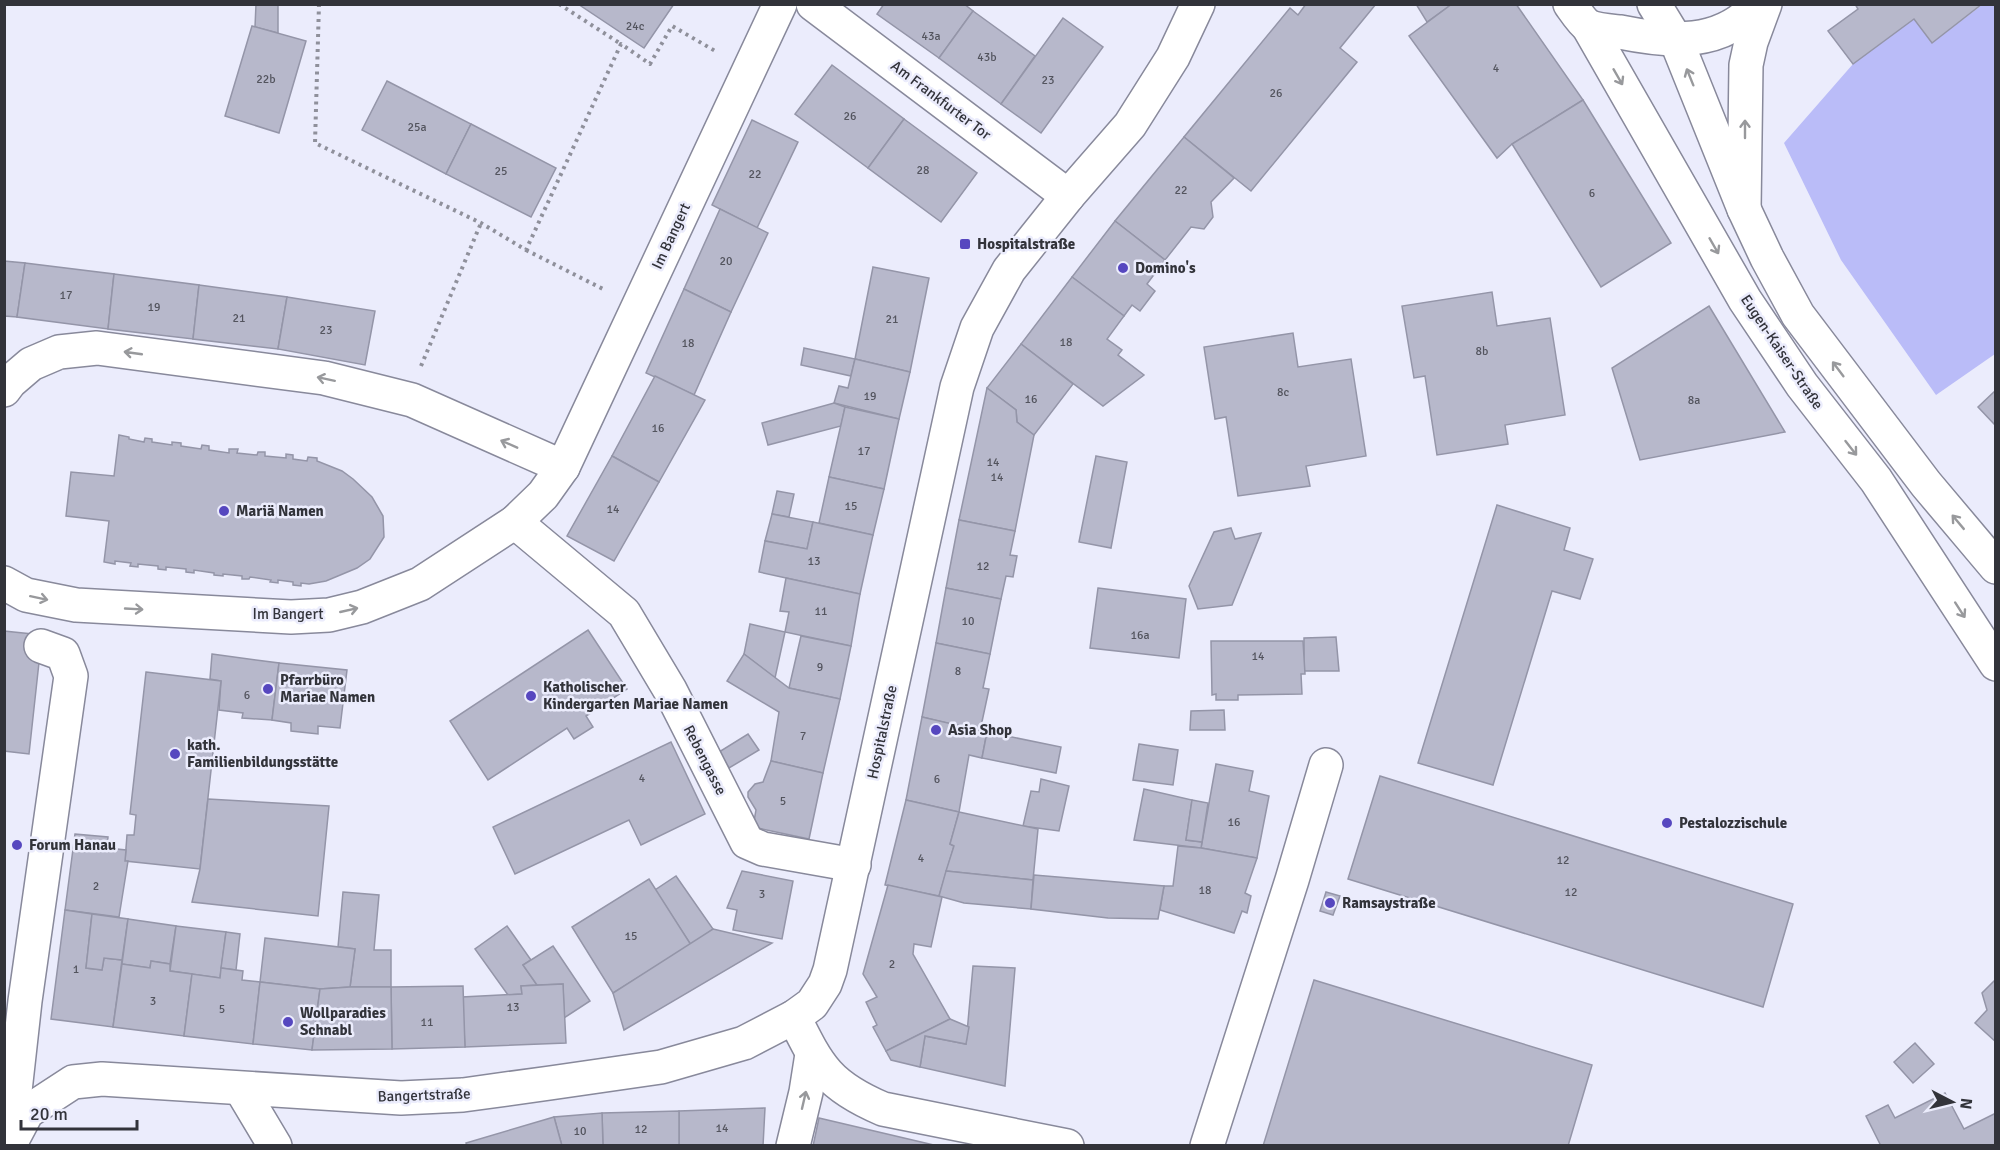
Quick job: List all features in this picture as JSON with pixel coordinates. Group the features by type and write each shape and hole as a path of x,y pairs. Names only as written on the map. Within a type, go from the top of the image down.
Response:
{"street":[{"name":"Im Bangert","path":"4,583 26,595 76,605 291,617 329,615 362,607 420,584 515,522 543,495 563,467 780,4"},
{"name":"Am Frankfurter Tor","path":"813,4 1068,196"},
{"name":"Hospitalstraße","path":"794,1017 812,1004 825,984 854,865 960,377 976,328 1009,270 1068,196 1130,125 1173,57 1198,4"},
{"path":"1654,4 1676,40 1744,209 1798,315 1926,484 1995,567"},
{"name":"Eugen-Kaiser-Straße","path":"1579,15 1640,36 1676,40 1718,34 1738,22 1758,4"},
{"path":"1744,209 1746,65 1751,42 1765,4"},
{"name":"Eugen-Kaiser-Straße","path":"1579,15 1745,300 1802,386 1876,480 1995,664"},
{"path":"4,390 31,364 59,352 98,348 324,378 406,399 563,467"},
{"name":"Rebengasse","path":"515,522 624,613 670,690 747,842 763,849 854,865"},
{"path":"9,1145 13,1039 71,676 63,654 41,646"},
{"path":"1207,1146 1292,880 1326,765"},
{"path":"794,1017 812,1054 835,1083 855,1098 883,1109 1067,1146"},
{"name":"Bangertstraße","path":"9,1145 27,1112 73,1082 102,1079 401,1098 463,1095 661,1067 744,1043 794,1017"},
{"path":"793,1146 806,1092 812,1054"},
{"path":"241,1089 274,1146"}],"path":[{"path":"319,4 315,143 481,223 526,250 638,307"},
{"path":"559,4 650,63 672,26 749,70"},
{"path":"526,250 621,44"},
{"path":"406,399 481,223"}],"shaded area":[{"path":"1982,5 1995,5 1995,354 1936,395 1841,260 1784,143 1853,64 1914,19 1932,43"}],"building":[{"path":"256,4 278,4 278,33 255,27"},
{"path":"578,4 674,4 644,48"},
{"path":"884,4 964,4 973,11 939,58 877,14"},
{"path":"1306,4 1376,4 1340,48 1357,62 1251,191 1184,137 1290,8 1298,15"},
{"path":"1416,4 1452,4 1427,22"},
{"path":"1452,4 1516,4 1583,100 1512,144 1497,158 1409,36"},
{"path":"1855,4 1982,4 1932,43 1914,19 1853,64 1828,31 1858,9"},
{"path":"973,11 1035,56 1001,104 939,58"},
{"path":"1063,18 1103,47 1041,133 1001,104"},
{"path":"252,26 306,41 279,133 225,116"},
{"path":"832,65 904,119 868,168 795,114"},
{"path":"387,81 471,124 446,174 362,130"},
{"path":"1583,100 1671,243 1601,287 1512,144"},
{"path":"904,119 977,173 941,222 868,168"},
{"path":"752,120 798,142 757,228 712,205"},
{"path":"471,124 556,168 531,217 446,174"},
{"path":"1184,137 1234,178 1211,202 1213,217 1204,229 1191,227 1165,260 1115,221"},
{"path":"720,209 768,233 731,312 684,289"},
{"path":"1115,221 1165,260 1147,284 1155,291 1140,311 1132,305 1124,316 1072,277"},
{"path":"4,261 25,263 17,317 4,316"},
{"path":"25,263 114,274 108,329 17,317"},
{"path":"873,267 929,278 910,372 855,359"},
{"path":"114,274 199,285 193,339 108,329"},
{"path":"1072,277 1124,316 1107,339 1122,350 1118,355 1144,375 1103,406 1021,344"},
{"path":"199,285 287,297 278,349 193,339"},
{"path":"684,289 731,312 694,395 646,373"},
{"path":"1492,292 1497,326 1550,318 1565,415 1505,425 1508,444 1437,455 1425,376 1414,378 1402,306"},
{"path":"287,297 375,311 365,365 278,349"},
{"path":"1709,306 1785,432 1640,460 1612,368"},
{"path":"1293,333 1298,367 1351,359 1366,456 1306,466 1310,486 1238,496 1226,417 1215,419 1204,347"},
{"path":"1021,344 1073,384 1034,435 1017,422 1016,410 987,388"},
{"path":"804,348 855,359 851,376 801,365"},
{"path":"855,359 910,372 899,419 834,403 839,386 848,388"},
{"path":"655,376 705,400 659,482 612,456"},
{"path":"987,388 1016,410 1017,422 1034,435 1015,531 959,520"},
{"path":"1996,390 1996,426 1978,407"},
{"path":"834,403 845,407 841,426 768,445 762,423"},
{"path":"845,407 899,419 884,489 829,477"},
{"name":"Mariä Namen","path":"119,435 144,442 145,438 152,439 152,442 172,445 172,442 181,443 181,446 201,449 202,445 209,446 209,450 229,453 229,449 238,449 237,453 257,455 258,452 265,452 265,456 286,458 286,454 293,455 293,459 307,461 308,457 317,458 317,461 342,471 372,497 383,516 384,537 370,559 357,568 326,581 301,583 301,586 293,585 293,582 278,580 278,583 270,582 271,580 250,577 242,579 242,576 214,575 214,573 194,570 194,573 186,572 186,569 166,567 166,570 158,569 158,566 138,564 138,567 130,566 131,563 104,562 109,521 66,516 71,472 114,476"},
{"path":"612,456 659,482 614,561 567,536"},
{"path":"1096,456 1127,462 1111,548 1079,542"},
{"path":"829,477 884,489 873,535 819,523"},
{"path":"777,491 794,494 789,517 772,514"},
{"path":"1497,505 1570,528 1564,550 1593,559 1580,599 1552,591 1493,785 1418,763"},
{"path":"772,514 813,522 807,549 765,541"},
{"path":"959,520 1015,531 1010,555 1017,556 1013,577 1006,576 1001,599 946,588"},
{"path":"813,522 873,535 860,594 759,572 765,541 807,549"},
{"path":"1231,528 1235,539 1261,533 1232,605 1198,609 1189,586 1214,532"},
{"path":"786,578 860,594 851,646 785,632 789,612 780,611"},
{"path":"946,588 1001,599 990,654 936,643"},
{"path":"1098,588 1186,599 1179,658 1090,648"},
{"path":"750,624 785,632 775,678 744,654"},
{"path":"588,630 627,689 586,716 593,727 574,739 567,728 488,780 450,721"},
{"path":"4,631 42,635 29,754 4,751"},
{"path":"801,636 851,646 840,699 789,688"},
{"path":"1336,637 1339,671 1304,671 1304,638"},
{"path":"1211,641 1303,641 1305,674 1301,674 1302,694 1238,695 1238,700 1216,700 1216,694 1212,695"},
{"path":"936,643 990,654 983,688 989,689 980,731 922,717"},
{"path":"212,654 279,663 272,720 242,718 243,713 219,710 221,681 210,679"},
{"path":"744,654 789,688 840,699 823,773 771,761 779,712 727,681"},
{"path":"279,663 347,670 340,728 318,726 318,734 291,731 291,723 272,720"},
{"name":"kath. Familienbildungsstätte","path":"146,672 221,681 200,869 125,861 127,835 134,835 136,815 130,814"},
{"path":"1224,710 1225,730 1190,730 1191,711"},
{"path":"922,717 987,732 982,758 969,755 959,812 906,800"},
{"path":"987,732 1061,747 1056,773 982,758"},
{"path":"748,734 759,750 729,768 719,752"},
{"path":"671,742 705,814 641,845 629,820 515,874 493,827"},
{"path":"1139,744 1178,750 1173,785 1133,780"},
{"path":"771,761 823,773 809,839 753,827 756,810 748,797 748,792 755,784 763,782"},
{"path":"1216,764 1253,771 1249,791 1269,796 1257,858 1201,848"},
{"path":"1380,776 1793,904 1763,1007 1348,879"},
{"path":"1041,779 1069,786 1059,831 1023,826 1031,791 1039,792"},
{"path":"1144,789 1192,800 1186,840 1202,842 1201,848 1134,840"},
{"path":"208,799 329,806 318,916 192,902 200,869"},
{"path":"906,800 959,812 950,844 954,846 939,896 885,885"},
{"path":"1192,800 1208,803 1202,842 1186,840"},
{"path":"959,812 1038,829 1033,880 946,871 954,846 950,844"},
{"path":"75,834 108,837 107,848 126,850 125,861 128,861 119,917 65,910"},
{"path":"1178,846 1257,858 1245,893 1251,896 1247,913 1242,911 1234,933 1160,910 1164,886 1173,886"},
{"path":"742,871 793,881 782,939 733,930 737,910 727,908"},
{"path":"946,871 1033,880 1031,909 964,903 939,896"},
{"path":"1034,875 1164,886 1158,919 1108,918 1031,909"},
{"path":"676,876 713,929 691,945 655,890"},
{"path":"649,879 691,945 613,993 572,927"},
{"path":"888,885 942,897 931,947 914,944 913,954 950,1019 886,1051 873,1027 877,1025 866,1002 877,997 863,974"},
{"path":"343,892 379,895 374,950 391,950 391,987 350,987 355,949 338,947"},
{"name":"Ramsaystraße","path":"1326,892 1340,896 1333,915 1320,911"},
{"path":"65,910 92,914 86,968 102,970 104,958 122,960 113,1027 51,1019"},
{"path":"92,914 128,919 122,960 104,958 102,970 86,968"},
{"path":"128,919 176,926 170,964 151,961 150,968 122,964"},
{"path":"176,926 226,932 220,978 170,971"},
{"path":"507,926 531,960 523,965 537,985 521,986 522,994 508,995 475,949"},
{"path":"713,929 772,943 624,1030 613,993"},
{"path":"226,932 240,934 236,970 221,968"},
{"path":"265,938 355,949 350,987 320,989 260,982"},
{"path":"553,946 590,1001 564,1018 563,984 537,985 523,965"},
{"path":"151,961 170,964 170,971 192,974 184,1036 113,1027 122,964 150,968"},
{"path":"973,966 1015,968 1005,1086 920,1067 925,1036 966,1044"},
{"path":"221,968 243,971 242,980 260,982 253,1044 184,1036 192,974 220,978"},
{"path":"1996,979 1996,1042 1975,1023 1987,1010 1982,993"},
{"path":"1314,980 1592,1065 1568,1146 1263,1146"},
{"path":"260,982 320,989 312,1050 253,1044"},
{"path":"563,984 566,1043 465,1047 462,997 522,994 521,986"},
{"path":"463,986 465,1047 392,1049 391,987"},
{"path":"391,987 392,1049 312,1050 320,989"},
{"path":"950,1019 969,1027 966,1044 925,1036 920,1067 891,1060 886,1051"},
{"path":"1915,1043 1934,1064 1913,1083 1894,1062"},
{"path":"1945,1093 1964,1129 1996,1113 1996,1146 1881,1146 1866,1116 1888,1105 1895,1118"},
{"path":"765,1108 763,1146 679,1146 679,1111"},
{"path":"679,1111 679,1146 603,1146 602,1113"},
{"path":"602,1113 603,1146 562,1146 554,1117"},
{"path":"554,1117 562,1146 467,1146 466,1143"},
{"path":"819,1118 938,1146 813,1146"}],"place":[{"name":"Hospitalstraße","path":"965,244"},
{"name":"Domino's","path":"1123,268"},
{"name":"Mariä Namen","path":"224,511"},
{"name":"Pfarrbüro Mariae Namen","path":"268,689"},
{"name":"Katholischer Kindergarten Mariae Namen","path":"531,696"},
{"name":"Asia Shop","path":"936,730"},
{"name":"kath. Familienbildungsstätte","path":"175,754"},
{"name":"Pestalozzischule","path":"1667,823"},
{"name":"Forum Hanau","path":"17,845"},
{"name":"Ramsaystraße","path":"1330,903"},
{"name":"Wollparadies Schnabl","path":"288,1022"}]}
